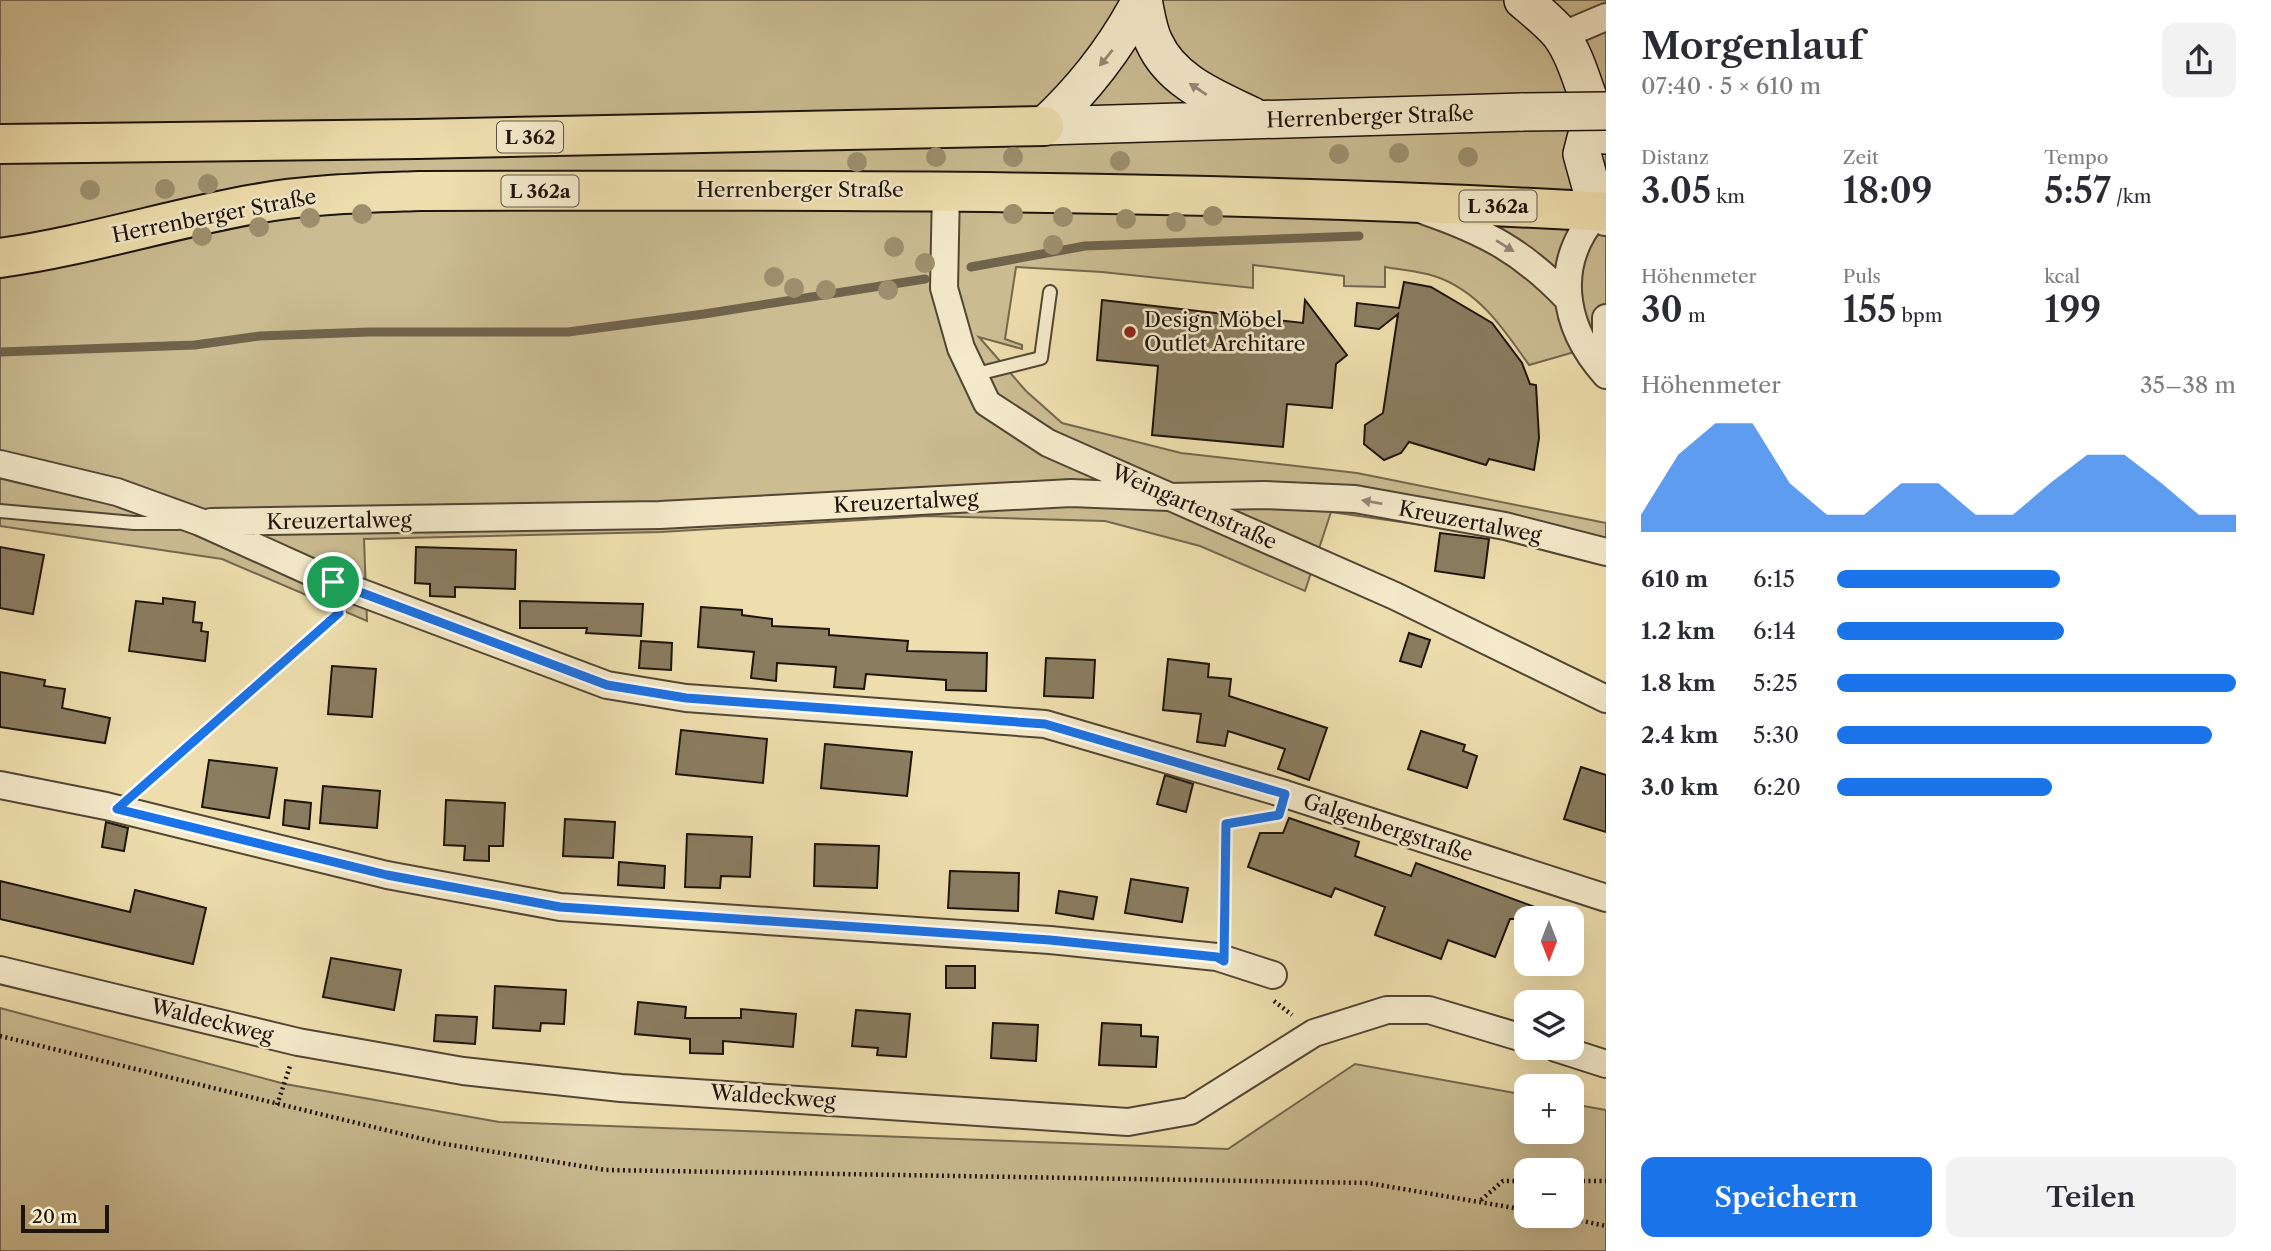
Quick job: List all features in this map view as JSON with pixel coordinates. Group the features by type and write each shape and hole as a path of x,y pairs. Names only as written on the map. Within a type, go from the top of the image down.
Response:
{"main road":[{"path":"1142,0 1153,41 1168,66 1200,92 1259,120"},
{"path":"1044,125 1071,101 1121,40 1142,0"},
{"path":"1523,0 1545,17 1562,36 1601,120 1582,154 1604,209"},
{"name":"Herrenberger Straße","path":"5,147 1522,112 1601,120"},
{"name":"Herrenberger Straße","path":"0,258 40,253 256,204 338,193 946,190 1604,209"}],"street":[{"path":"1562,36 1606,17"},
{"name":"Weingartenstraße","path":"946,190 944,288 961,348 987,403 1048,443 1395,596 1606,699"},
{"path":"1397,202 1491,237 1535,265 1567,298"},
{"path":"1604,209 1580,231 1570,258 1567,298 1576,332 1606,375"},
{"path":"1606,318 1606,352"},
{"name":"Galgenbergstraße","path":"0,464 117,492 200,522 333,582 607,685 686,698 1045,724 1285,794 1606,898"},
{"name":"Kreuzertalweg","path":"200,522 660,515 1071,493 1169,497 1264,495 1355,499 1504,526 1606,552"},
{"path":"0,785 117,809 387,875 560,907 1050,940 1217,957 1273,975"},
{"name":"Waldeckweg","path":"0,970 298,1042 463,1071 621,1088 1128,1122 1190,1111 1314,1033 1387,1010 1429,1010 1514,1035"},
{"path":"1584,1056 1606,1063"}],"lane":[{"path":"974,375 1041,358 1050,292"},
{"name":"Galgenbergstraße","path":"0,511 134,523 200,522"}],"path":[{"path":"117,809 339,613 333,582"},
{"path":"1224,961 1226,824 1279,815 1285,794"},
{"path":"0,1036 439,1143 606,1170 1368,1183 1514,1208"},
{"path":"277,1105 298,1042"},
{"path":"1480,1201 1503,1181 1514,1181"},
{"path":"1584,1181 1606,1181"},
{"path":"1584,1221 1606,1226"}],"shaded area":[{"path":"0,0 1606,0 1606,343 1529,365 1489,312 1464,291 1434,276 1385,267 1385,287 1344,286 1344,276 1253,265 1253,288 1102,272 1016,267 1005,339 1022,345 1022,349 979,337 1026,391 1062,423 1181,453 1357,473 1606,523 1606,561 1527,540 1331,512 1305,591 1200,546 1105,521 927,516 661,532 364,539 367,621 222,559 0,526"},
{"path":"0,1008 285,1084 499,1122 1228,1149 1355,1064 1514,1093 1514,1144 1584,1144 1584,1106 1606,1110 1606,1251 0,1251"}],"building":[{"path":"1404,282 1431,287 1492,323 1522,363 1530,384 1536,385 1539,438 1534,470 1489,459 1486,465 1409,442 1401,453 1384,460 1364,444 1365,425 1383,413 1398,314 1379,329 1355,326 1357,303 1399,308"},
{"path":"1102,300 1303,323 1305,300 1347,355 1336,364 1332,408 1287,404 1283,447 1152,435 1158,366 1097,360"},
{"path":"1440,533 1489,539 1484,578 1435,571"},
{"path":"0,547 44,555 33,614 0,608"},
{"path":"416,547 516,550 515,589 455,587 455,597 430,596 430,584 415,583"},
{"path":"163,598 195,602 193,622 202,623 201,631 208,632 205,661 129,651 136,601 163,604"},
{"path":"520,601 643,604 641,636 586,633 587,628 520,628"},
{"path":"701,607 742,610 742,615 772,619 772,626 829,629 829,635 908,641 907,651 987,653 986,691 946,690 946,680 866,674 864,689 834,687 836,667 777,663 776,681 751,678 754,652 698,647"},
{"path":"1409,633 1430,640 1421,667 1400,661"},
{"path":"641,641 672,643 671,670 639,668"},
{"path":"1046,658 1095,660 1093,698 1044,696"},
{"path":"1168,659 1209,664 1208,677 1231,679 1229,696 1327,728 1309,780 1278,769 1285,749 1228,731 1225,746 1197,742 1201,714 1163,710"},
{"path":"332,666 376,669 372,717 328,714"},
{"path":"0,672 45,680 44,686 65,689 62,708 110,718 105,743 0,727"},
{"path":"681,730 767,739 763,783 676,774"},
{"path":"1421,731 1465,745 1463,751 1477,756 1467,788 1408,769"},
{"path":"825,744 912,752 907,796 821,788"},
{"path":"209,760 277,768 269,818 202,807"},
{"path":"1581,767 1606,775 1606,832 1564,819"},
{"path":"1165,775 1193,784 1186,812 1157,804"},
{"path":"323,786 380,791 377,828 320,823"},
{"path":"285,800 311,803 309,829 283,825"},
{"path":"446,800 505,803 503,846 489,846 489,861 464,860 465,846 444,845"},
{"path":"1289,818 1359,842 1355,856 1411,876 1416,863 1532,906 1514,906 1514,919 1510,919 1495,957 1448,940 1441,959 1375,935 1385,907 1335,888 1331,897 1248,867 1260,833 1283,833"},
{"path":"565,819 615,822 613,858 563,856"},
{"path":"106,822 128,828 124,851 102,847"},
{"path":"687,834 752,837 750,877 721,876 720,888 685,887"},
{"path":"815,844 879,846 877,888 814,886"},
{"path":"619,862 665,866 664,888 618,885"},
{"path":"950,871 1019,873 1018,911 948,908"},
{"path":"1131,879 1188,888 1182,922 1125,913"},
{"path":"0,881 130,912 135,890 206,908 193,964 0,919"},
{"path":"1059,891 1097,897 1093,919 1056,913"},
{"path":"331,958 401,970 394,1010 323,997"},
{"path":"946,966 975,966 975,988 946,988"},
{"path":"495,986 566,990 564,1024 541,1023 540,1031 493,1028"},
{"path":"638,1002 686,1007 685,1018 741,1018 741,1009 796,1014 793,1047 723,1041 723,1054 690,1053 690,1039 635,1034"},
{"path":"856,1010 910,1014 906,1057 877,1055 878,1048 852,1046"},
{"path":"436,1015 477,1017 475,1044 434,1041"},
{"path":"993,1023 1038,1025 1036,1061 991,1058"},
{"path":"1102,1023 1141,1025 1141,1036 1158,1037 1156,1067 1099,1065"}],"waterway":[{"path":"971,267 1085,246 1359,236"},
{"path":"0,352 195,345 260,336 369,332 568,332 704,314 925,279"}],"place":[{"name":"Design Möbel Outlet Architare","path":"1130,332"}],"route":[{"path":"333,582 542,663 607,685 686,698 945,719 1045,724 1285,794 1279,815 1226,824 1224,961 1217,957 1050,940 560,907 387,875 117,809 339,613 333,582"}]}
